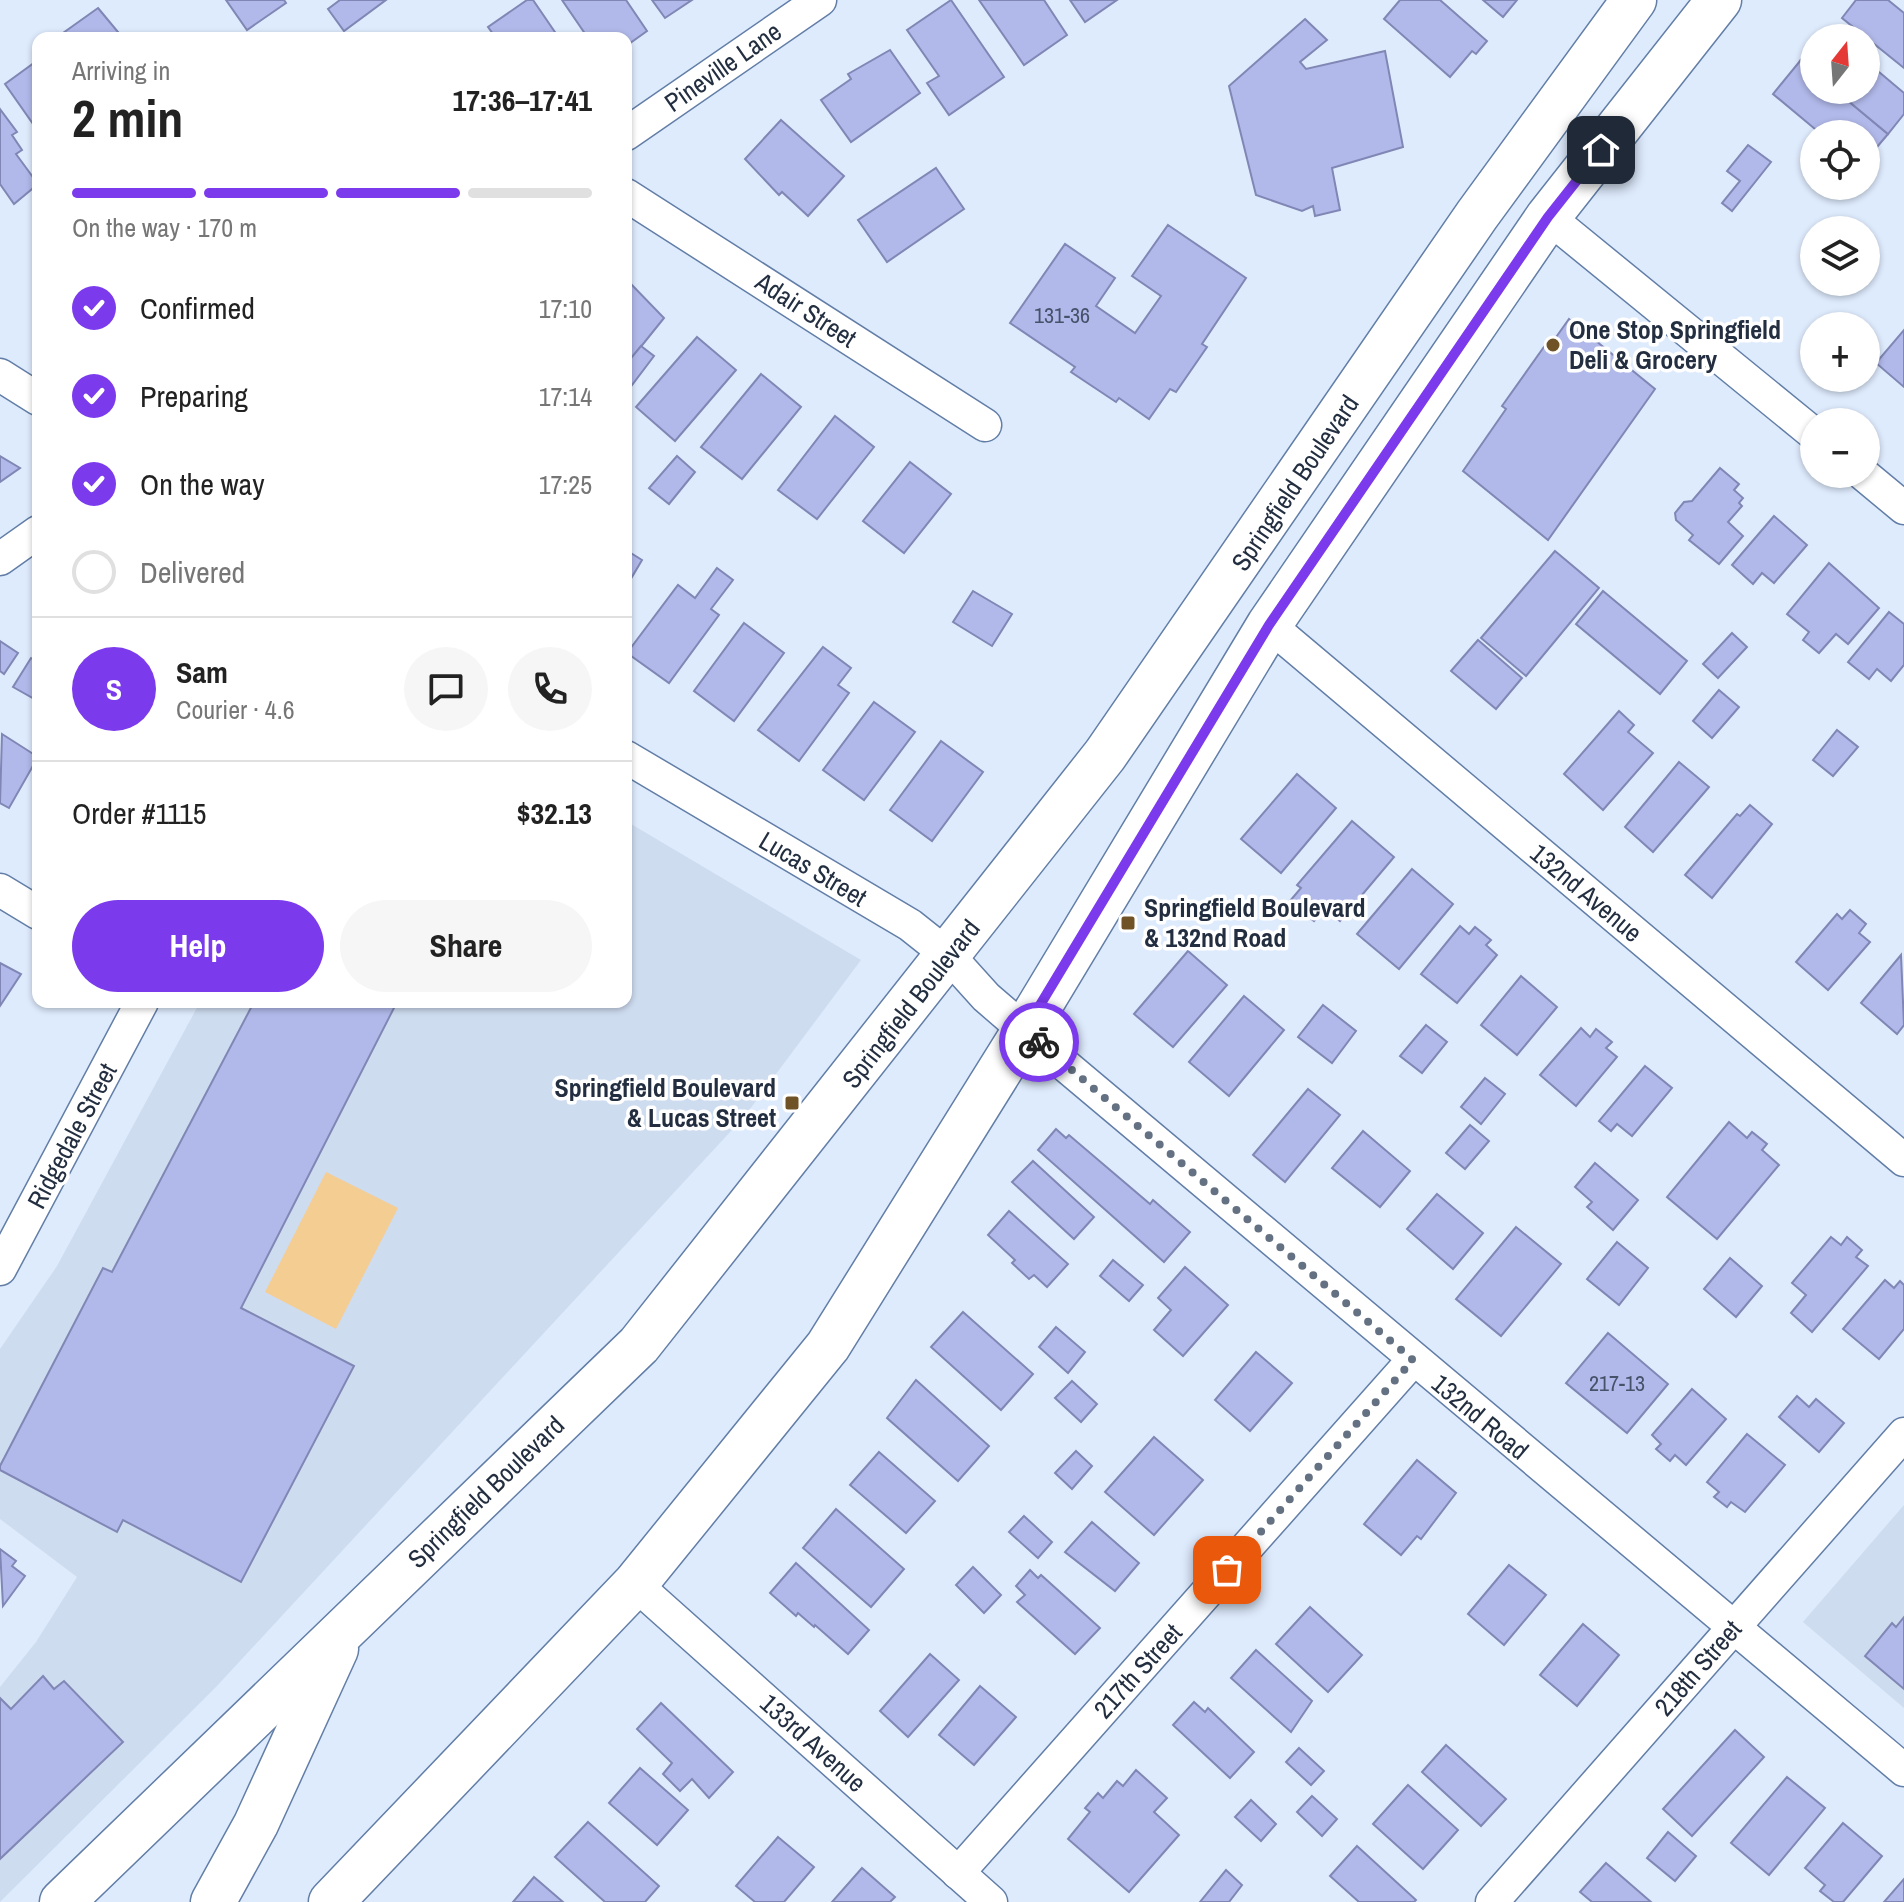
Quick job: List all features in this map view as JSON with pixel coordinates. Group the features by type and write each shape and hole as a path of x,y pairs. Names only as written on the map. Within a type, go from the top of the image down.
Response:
{"main road":[{"name":"Springfield Boulevard","path":"62,1902 639,1345 1105,755 1502,180 1634,0"},
{"path":"331,1902 635,1584 828,1346 1025,1030 1269,625 1548,217 1719,0"},
{"path":"1502,180 1548,217"},
{"path":"213,1902 256,1824 345,1629"}],"street":[{"name":"Pineville Lane","path":"632,130 820,0"},
{"name":"Adair Street","path":"632,199 985,425"},
{"path":"1548,217 1800,423"},
{"path":"0,375 32,395"},
{"path":"1880,488 1904,508"},
{"path":"0,559 32,536"},
{"name":"132nd Avenue","path":"1269,625 1904,1160"},
{"name":"Lucas Street","path":"632,761 910,925 949,956 986,997"},
{"path":"0,890 32,909"},
{"name":"132nd Road","path":"986,997 1413,1360 1904,1770"},
{"name":"Ridgedale Street","path":"0,1269 139,1008"},
{"name":"217th Street","path":"958,1873 1413,1360"},
{"name":"218th Street","path":"1492,1902 1904,1434"},
{"name":"133rd Avenue","path":"635,1584 991,1902"}],"shaded area":[{"path":"632,825 861,960 744,1117 216,1687 0,1902 0,1687 36,1642 77,1577 0,1519 0,1349 57,1266 197,1008 632,1008"},
{"path":"326,1172 398,1208 336,1329 265,1292"},
{"path":"1904,1505 1904,1708 1803,1622"}],"building":[{"path":"226,0 284,0 286,3 247,30"},
{"path":"340,0 386,0 344,31 328,9"},
{"path":"527,0 533,0 555,32 492,32 488,27"},
{"path":"562,0 626,0 647,31 632,42 632,32 584,32"},
{"path":"652,0 692,0 665,18"},
{"path":"951,0 1004,77 949,115 927,83 939,76 907,30"},
{"path":"979,0 1044,0 1067,35 1024,65"},
{"path":"1070,0 1117,0 1085,22"},
{"path":"1400,0 1440,0 1487,41 1476,54 1472,51 1450,77 1384,19"},
{"path":"1483,0 1517,0 1503,17"},
{"path":"1856,0 1888,0 1904,13 1904,68 1880,49 1880,24 1849,24 1842,18"},
{"path":"98,8 118,32 64,32"},
{"path":"1305,19 1327,40 1300,62 1306,69 1385,51 1403,147 1332,168 1340,210 1315,216 1313,206 1302,211 1256,195 1229,86"},
{"path":"890,50 920,93 851,142 821,100 851,79 848,74"},
{"path":"1800,61 1800,104 1852,104 1871,120 1804,120 1773,94"},
{"path":"32,64 32,122 5,84"},
{"path":"1880,73 1904,93 1904,114 1888,134 1880,127 1880,120 1871,120 1852,104 1880,104"},
{"path":"0,109 17,132 12,135 22,150 16,154 32,176 32,189 14,204 0,184"},
{"path":"781,120 844,176 808,216 782,192 779,195 745,159"},
{"path":"1880,127 1888,134 1880,143"},
{"path":"1748,145 1771,162 1732,211 1722,203 1740,181 1727,171"},
{"path":"936,168 964,209 887,262 858,220"},
{"path":"1168,225 1246,278 1202,344 1207,347 1176,392 1170,389 1149,419 1119,398 1116,402 1071,372 1075,367 1010,323 1065,244 1115,278 1096,306 1135,333 1161,296 1132,276"},
{"path":"632,285 664,318 632,358"},
{"path":"1569,319 1655,389 1548,540 1463,471 1506,409 1502,406 1546,344 1549,347"},
{"path":"1904,330 1904,387 1880,366 1880,358"},
{"path":"697,337 736,370 675,441 636,407"},
{"path":"641,346 654,356 632,385 632,357"},
{"path":"761,374 801,407 742,479 701,447"},
{"path":"835,416 874,447 817,519 778,490"},
{"path":"0,456 20,468 0,482"},
{"path":"677,456 695,472 669,504 649,488"},
{"path":"910,462 951,494 904,553 863,521"},
{"path":"1720,468 1739,484 1734,490 1743,498 1739,503 1742,506 1728,522 1743,536 1719,564 1689,540 1693,535 1676,520 1675,513 1684,502 1692,501"},
{"path":"1774,516 1807,545 1774,583 1762,573 1753,584 1732,565"},
{"path":"1555,551 1599,588 1526,676 1481,638"},
{"path":"632,554 642,560 632,577"},
{"path":"1829,563 1879,608 1848,644 1836,634 1819,653 1803,640 1809,632 1787,614"},
{"path":"717,568 733,580 711,609 719,615 669,683 632,657 632,646 678,585 695,598"},
{"path":"973,591 1012,614 992,646 953,622"},
{"path":"1603,591 1687,661 1660,694 1576,624"},
{"path":"1889,612 1904,624 1904,665 1891,681 1877,669 1869,679 1848,662"},
{"path":"744,623 784,653 734,721 694,691"},
{"path":"1732,633 1747,647 1718,678 1703,664"},
{"path":"1478,640 1522,678 1496,709 1451,671"},
{"path":"0,641 18,653 4,674 0,671"},
{"path":"823,647 851,668 838,685 849,693 799,761 758,730"},
{"path":"31,658 32,659 32,698 13,687"},
{"path":"1719,690 1739,707 1712,738 1693,721"},
{"path":"874,702 915,732 864,800 823,770"},
{"path":"1619,711 1634,725 1628,732 1653,753 1603,810 1564,774"},
{"path":"1837,730 1858,747 1833,776 1813,760"},
{"path":"2,734 32,753 32,768 9,808 0,803"},
{"path":"941,741 983,772 932,841 890,810"},
{"path":"1679,762 1709,787 1653,852 1625,827"},
{"path":"1297,774 1336,808 1281,873 1241,839"},
{"path":"1750,805 1772,824 1712,898 1685,875 1737,814 1740,816"},
{"path":"1352,821 1394,857 1340,921 1325,909 1314,921 1290,901 1301,888 1297,885"},
{"path":"1412,869 1453,904 1399,969 1357,934"},
{"path":"1850,910 1866,924 1859,933 1870,942 1828,990 1796,962 1837,914 1842,919"},
{"path":"1460,926 1469,934 1475,927 1491,940 1486,945 1497,955 1457,1003 1421,974"},
{"path":"1188,951 1227,985 1173,1047 1134,1014"},
{"path":"1901,955 1904,1025 1897,1034 1861,1003"},
{"path":"0,963 21,974 0,1006"},
{"path":"1521,976 1557,1007 1517,1055 1481,1025"},
{"path":"1244,996 1284,1030 1229,1096 1189,1062"},
{"path":"1323,1005 1356,1031 1332,1063 1298,1037"},
{"path":"251,1008 394,1008 241,1308 354,1366 241,1582 123,1520 117,1532 0,1470 103,1268 112,1272"},
{"path":"1426,1025 1447,1042 1422,1073 1400,1056"},
{"path":"1581,1028 1590,1037 1596,1029 1612,1042 1606,1048 1617,1057 1576,1106 1540,1075"},
{"path":"1645,1066 1672,1088 1632,1136 1617,1124 1611,1131 1599,1121"},
{"path":"1485,1078 1505,1094 1481,1124 1461,1107"},
{"path":"1308,1089 1340,1115 1285,1182 1253,1155"},
{"path":"1729,1122 1747,1138 1752,1132 1767,1144 1762,1150 1779,1165 1717,1239 1667,1197"},
{"path":"1470,1125 1489,1141 1465,1169 1446,1153"},
{"path":"1056,1129 1066,1138 1069,1135 1150,1204 1153,1200 1190,1232 1164,1262 1038,1150"},
{"path":"1363,1131 1410,1171 1380,1207 1332,1168"},
{"path":"1033,1161 1094,1217 1074,1239 1012,1182"},
{"path":"1595,1163 1638,1200 1613,1230 1587,1207 1592,1202 1575,1187"},
{"path":"1437,1194 1483,1233 1453,1269 1407,1229"},
{"path":"1009,1211 1068,1264 1047,1287 1034,1275 1029,1279 1012,1263 1015,1260 988,1235"},
{"path":"1516,1227 1561,1264 1501,1336 1456,1299"},
{"path":"1831,1237 1841,1245 1847,1237 1862,1250 1856,1257 1868,1266 1812,1332 1791,1313 1806,1295 1792,1283"},
{"path":"1617,1242 1648,1268 1619,1305 1587,1279"},
{"path":"1730,1258 1762,1286 1736,1317 1704,1289"},
{"path":"1113,1260 1143,1285 1129,1301 1100,1276"},
{"path":"1185,1267 1228,1305 1183,1356 1154,1330 1171,1310 1158,1298"},
{"path":"1885,1280 1894,1288 1900,1281 1904,1285 1904,1329 1879,1359 1843,1329"},
{"path":"963,1312 1033,1374 1001,1410 931,1347"},
{"path":"1056,1327 1085,1352 1068,1373 1039,1347"},
{"path":"1608,1333 1668,1384 1627,1433 1566,1383"},
{"path":"1256,1352 1292,1383 1250,1431 1215,1400"},
{"path":"916,1380 989,1446 958,1481 887,1418"},
{"path":"1072,1381 1097,1404 1081,1422 1055,1398"},
{"path":"1692,1389 1726,1419 1686,1465 1675,1455 1670,1461 1656,1449 1661,1444 1652,1435"},
{"path":"1797,1396 1809,1407 1816,1399 1844,1423 1819,1452 1779,1417"},
{"path":"1747,1434 1785,1465 1745,1512 1731,1502 1727,1507 1714,1497 1719,1492 1707,1482"},
{"path":"1154,1437 1203,1480 1154,1535 1105,1492"},
{"path":"1076,1451 1092,1466 1072,1489 1055,1473"},
{"path":"879,1452 935,1501 906,1533 850,1485"},
{"path":"1417,1460 1456,1493 1421,1539 1417,1536 1401,1555 1364,1524"},
{"path":"836,1509 904,1569 871,1607 803,1548"},
{"path":"1024,1516 1052,1542 1038,1558 1009,1532"},
{"path":"1092,1522 1139,1563 1115,1591 1065,1552"},
{"path":"0,1549 16,1561 12,1566 25,1576 3,1606"},
{"path":"796,1563 869,1630 848,1654 815,1625 798,1613 796,1616 770,1593"},
{"path":"1509,1565 1546,1595 1504,1645 1468,1614"},
{"path":"973,1567 1001,1595 984,1613 956,1585"},
{"path":"1030,1570 1038,1578 1041,1575 1100,1628 1075,1654 1017,1602 1025,1595 1016,1586"},
{"path":"1310,1607 1362,1655 1328,1692 1276,1644"},
{"path":"1904,1617 1904,1689 1865,1656 1892,1623 1896,1627"},
{"path":"1583,1624 1619,1655 1577,1706 1540,1675"},
{"path":"1256,1650 1312,1701 1291,1732 1231,1678"},
{"path":"930,1654 959,1680 908,1737 880,1711"},
{"path":"43,1676 54,1689 64,1681 123,1742 0,1859 0,1698 11,1709"},
{"path":"980,1686 1016,1717 974,1765 939,1735"},
{"path":"1194,1702 1205,1712 1208,1708 1254,1752 1230,1778 1173,1725"},
{"path":"661,1703 733,1772 709,1798 692,1779 680,1791 663,1774 672,1763 637,1729"},
{"path":"1735,1730 1764,1757 1692,1836 1663,1809"},
{"path":"1446,1745 1506,1799 1481,1826 1422,1772"},
{"path":"1299,1748 1324,1771 1311,1785 1286,1762"},
{"path":"640,1768 688,1810 657,1845 609,1803"},
{"path":"1136,1770 1167,1798 1154,1812 1179,1835 1129,1892 1068,1839 1090,1812 1085,1808 1098,1793 1103,1798 1117,1781 1123,1786"},
{"path":"1787,1777 1825,1808 1769,1875 1731,1843"},
{"path":"1408,1785 1458,1830 1423,1869 1373,1824"},
{"path":"1312,1796 1337,1819 1322,1836 1297,1812"},
{"path":"1251,1800 1276,1824 1261,1841 1235,1817"},
{"path":"588,1822 659,1886 645,1902 605,1902 555,1857"},
{"path":"1843,1823 1882,1856 1843,1902 1834,1902 1820,1891 1825,1885 1805,1868"},
{"path":"1668,1832 1696,1856 1675,1881 1647,1858"},
{"path":"778,1837 814,1867 784,1902 755,1902 736,1886"},
{"path":"1357,1846 1416,1900 1359,1902 1330,1876"},
{"path":"1606,1863 1651,1902 1592,1902 1580,1892"},
{"path":"862,1868 895,1897 890,1902 832,1902"},
{"path":"1226,1870 1242,1885 1229,1902 1200,1902"},
{"path":"534,1877 563,1902 513,1902"},
{"path":"1904,1879 1904,1902 1884,1902"}],"way so far":[{"path":"1039,1042 1413,1360 1227,1570"}],"place":[{"name":"One Stop Springfield Deli & Grocery","path":"1553,345"},
{"name":"Springfield Boulevard & 132nd Road","path":"1128,923"},
{"name":"Springfield Boulevard & Lucas Street","path":"792,1103"}],"route":[{"path":"1039,1042 1025,1030 1269,625 1548,217 1601,150"}]}
